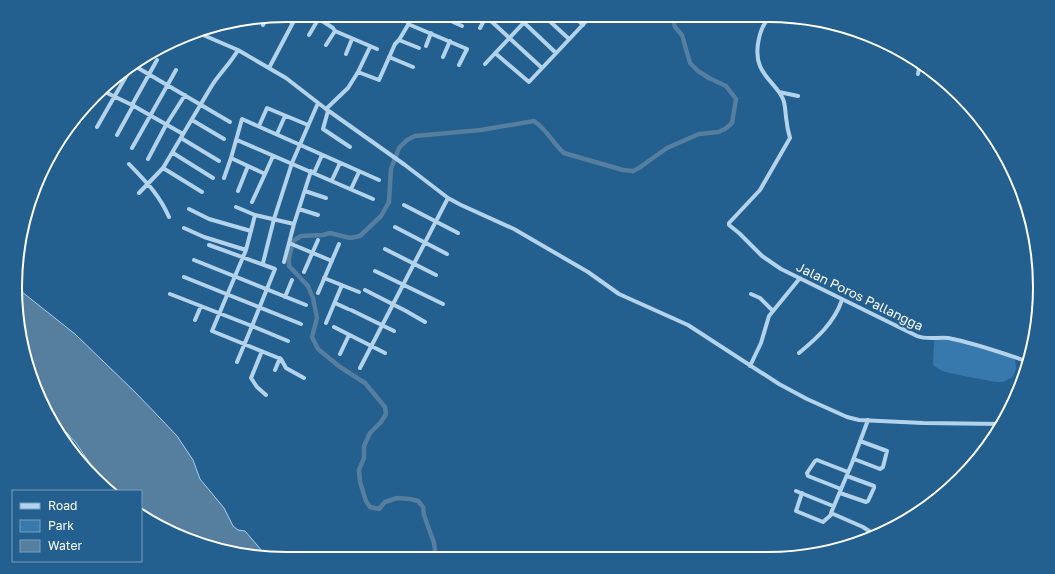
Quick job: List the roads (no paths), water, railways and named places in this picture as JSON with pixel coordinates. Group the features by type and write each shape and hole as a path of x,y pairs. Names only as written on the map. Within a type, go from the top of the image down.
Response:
{"street":[{"path":"310,35 317,22"},
{"path":"325,22 334,28 335,31 377,49"},
{"path":"453,22 462,26"},
{"path":"480,28 483,22"},
{"path":"492,22 542,68"},
{"path":"551,22 569,40"},
{"path":"580,22 583,25"},
{"path":"495,53 529,82 586,22"},
{"path":"765,22 760,34 758,54 760,68 779,92 798,96"},
{"path":"270,68 293,23"},
{"path":"485,64 524,23 556,53"},
{"path":"358,72 378,80 394,44 400,40 408,24 467,49 460,65"},
{"path":"326,44 335,31"},
{"path":"426,46 431,33"},
{"path":"204,35 238,50 286,78 327,110 390,154 448,198 514,229 588,272 619,294 688,325 787,389 817,404 847,417 868,420 923,423 994,424"},
{"path":"346,54 352,39"},
{"path":"400,40 419,48"},
{"path":"443,57 450,41"},
{"path":"350,147 323,129 327,110 348,88 358,72 370,47"},
{"path":"139,193 163,168 214,81 233,59 238,50"},
{"path":"389,57 413,67"},
{"path":"117,135 157,60"},
{"path":"138,68 230,122"},
{"path":"132,148 176,70"},
{"path":"918,74 919,70"},
{"path":"97,127 125,78"},
{"name":"Jalan Poros Pallangga","path":"779,92 784,100 790,138 764,185 729,223 729,225 755,249 781,269 842,300 923,338 948,338 1002,352 1023,360"},
{"path":"107,93 150,115 219,161"},
{"path":"148,159 166,125 185,95"},
{"path":"263,261 274,219 292,163 318,103"},
{"path":"259,126 267,108 308,125"},
{"path":"277,134 285,116"},
{"path":"224,178 237,140 242,119 379,180"},
{"path":"192,120 224,139"},
{"path":"237,140 373,199"},
{"path":"173,153 213,178"},
{"path":"284,262 291,244 294,224 305,192 322,155"},
{"path":"252,202 273,156"},
{"path":"231,158 265,174"},
{"path":"332,180 340,163"},
{"path":"129,164 163,202 169,217"},
{"path":"238,191 248,166"},
{"path":"163,168 202,192"},
{"path":"351,189 359,172"},
{"path":"305,192 326,198"},
{"path":"360,368 394,305 403,284 448,198"},
{"path":"404,205 458,233"},
{"path":"236,207 255,215 294,224"},
{"path":"189,209 209,219 251,232"},
{"path":"299,209 318,215"},
{"path":"255,215 244,254 212,331 280,358 286,368 304,378"},
{"path":"395,227 447,254"},
{"path":"184,228 263,261 275,268 237,362"},
{"path":"304,272 318,240"},
{"path":"291,244 332,261"},
{"path":"318,294 339,244"},
{"path":"209,245 244,254"},
{"path":"385,249 436,275"},
{"path":"194,260 306,306"},
{"path":"375,271 443,304"},
{"path":"184,277 301,324"},
{"path":"324,278 359,292"},
{"path":"750,366 761,343 766,323 772,310 789,293 800,278"},
{"path":"285,297 292,280"},
{"path":"326,324 342,285"},
{"path":"365,290 424,322"},
{"path":"170,294 288,341"},
{"path":"751,294 760,298 772,310"},
{"path":"799,353 817,338 828,326 837,312 842,300"},
{"path":"335,303 350,309 394,332"},
{"path":"195,320 201,306"},
{"path":"334,327 385,353"},
{"path":"340,354 349,335"},
{"path":"262,351 251,378 257,387 266,395"},
{"path":"275,370 280,358"},
{"path":"802,493 796,511 824,522 832,514 868,420"},
{"path":"854,459 880,469 883,467 886,451 860,441"},
{"path":"816,460 874,486 868,501 866,502 841,491 808,476 807,473 816,460"},
{"path":"796,491 834,506"},
{"path":"832,514 863,527 870,532"}],"water":[{"path":"22,292 75,334 135,392 177,436 193,460 200,479 224,508 233,526 238,530 245,531 262,551 235,547 202,538 170,525 154,516 142,508 142,490 117,490 91,465 58,420 49,404 36,372 24,322"}],"waterway":[{"path":"435,552 423,507 418,501 397,498 385,502 379,509 370,507 366,501 360,482 359,470 364,458 364,446 370,433 381,422 386,414 385,407 365,383 340,367 318,349 312,337 317,318 313,298 308,286 289,266 289,258 293,241 301,236 323,235 330,233 350,238 360,236 381,216 389,202 391,169 399,148 407,140 415,136 481,130 534,121 543,128 564,153 623,170 633,171 667,148 699,134 718,132 725,129 732,123 736,99 726,86 698,71 690,63 682,35 675,27 674,22"}]}
